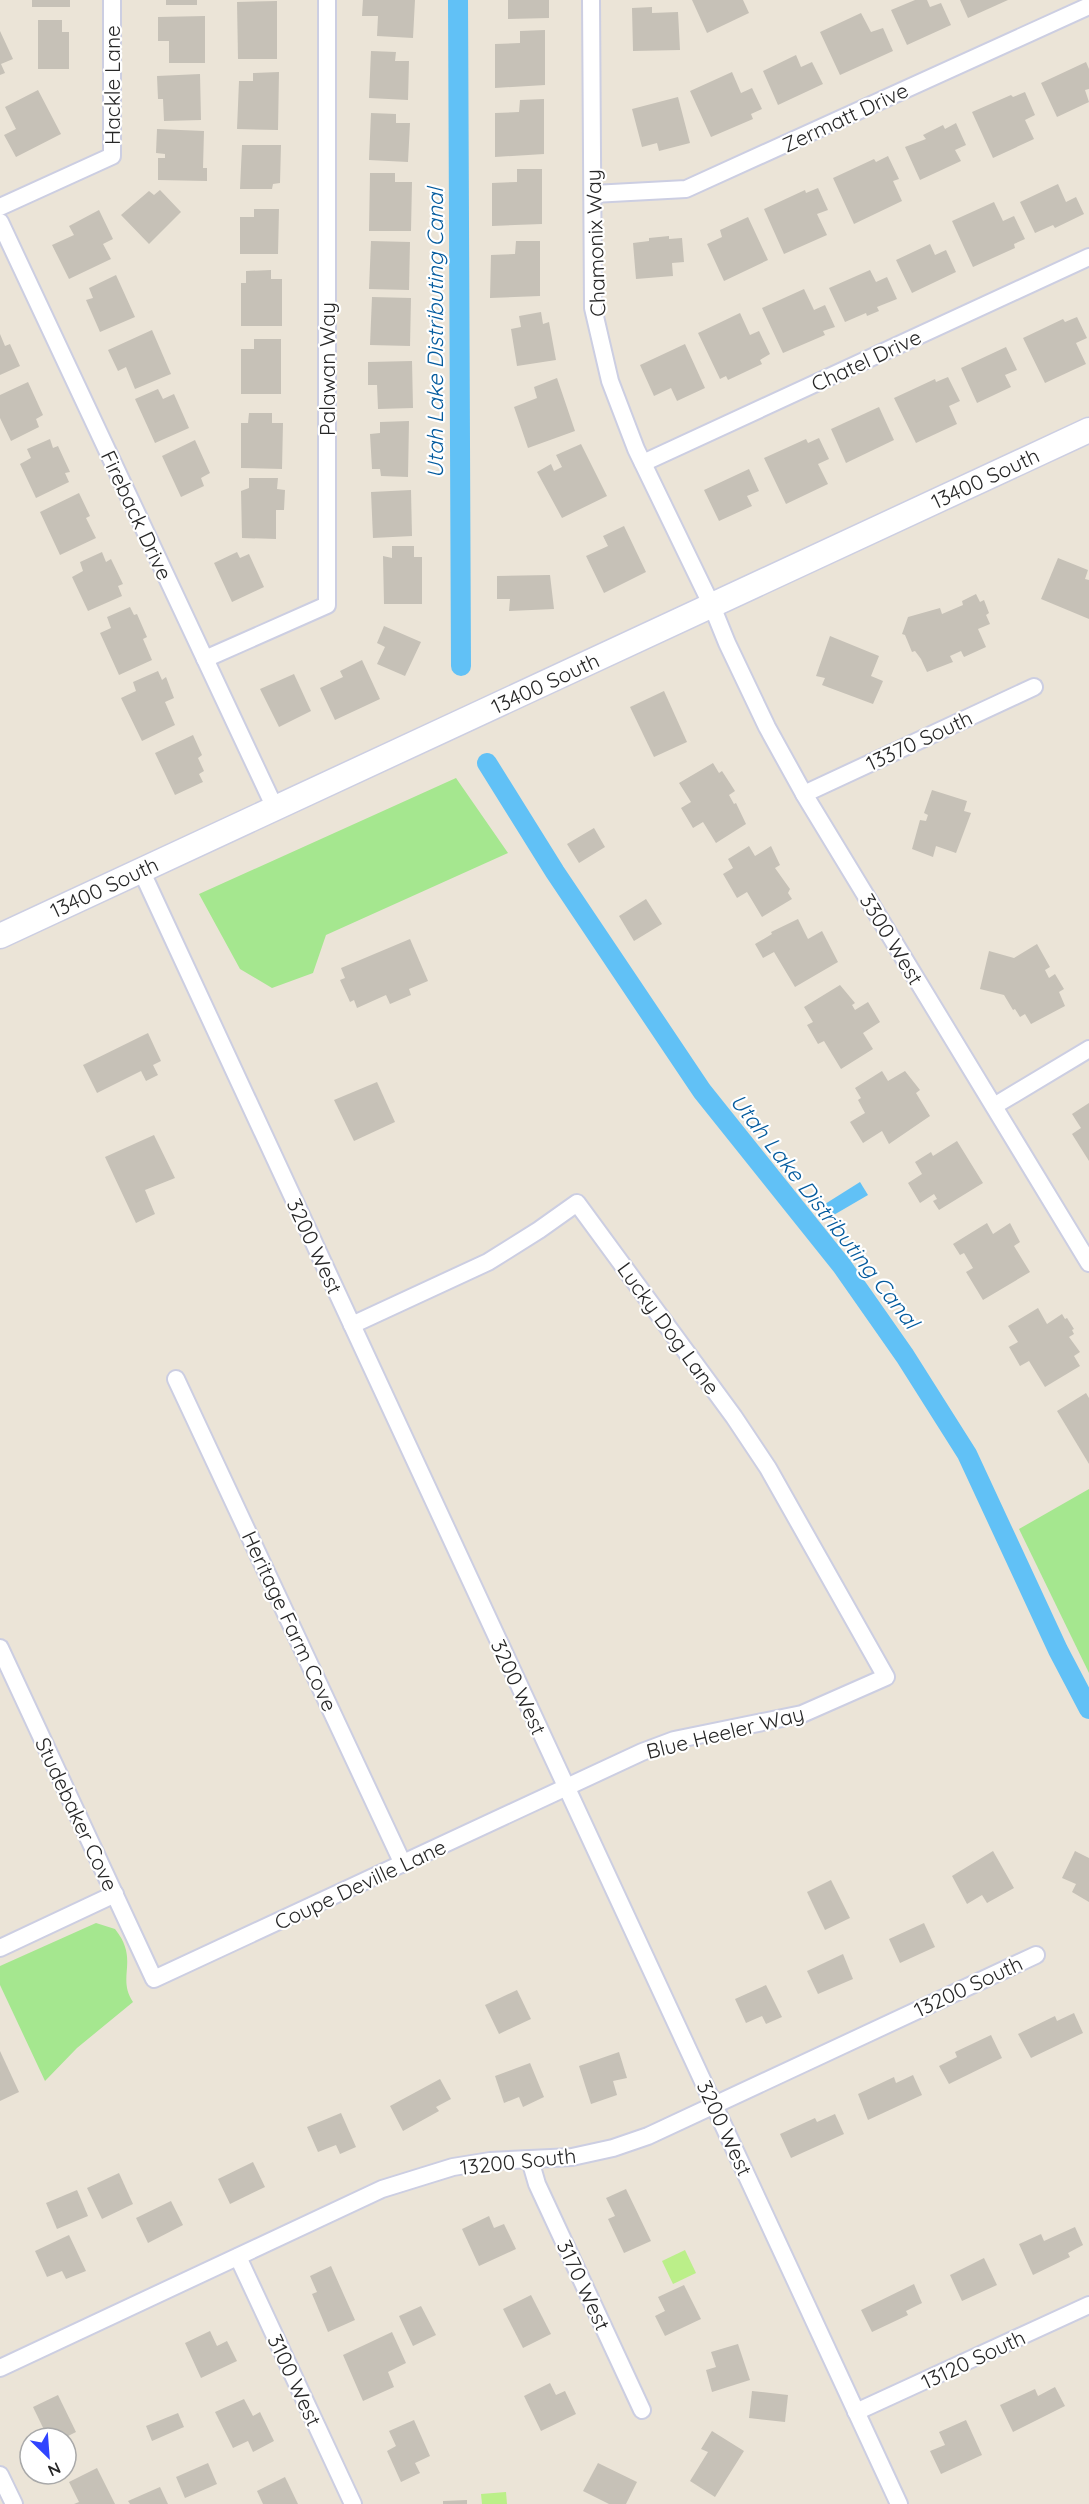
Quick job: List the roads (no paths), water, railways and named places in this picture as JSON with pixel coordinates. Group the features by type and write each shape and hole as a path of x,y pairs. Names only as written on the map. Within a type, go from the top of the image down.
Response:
{"main road":[{"name":"13400 South","path":"0,936 1089,430"}],"street":[{"name":"Hackle Lane","path":"0,207 112,156 112,0"},
{"name":"Palawan Way","path":"205,659 327,605 327,0"},
{"name":"Chamonix Way","path":"591,0 593,308 610,381 642,463 712,606"},
{"name":"Zermatt Drive","path":"593,194 686,189 1089,6"},
{"name":"Fireback Drive","path":"0,222 275,808"},
{"name":"Chatel Drive","path":"642,463 1089,257"},
{"name":"3300 West","path":"712,606 758,707 804,794 1089,1263"},
{"name":"13370 South","path":"804,794 1034,687"},
{"name":"3200 West","path":"141,870 899,2504"},
{"path":"994,1106 1089,1049"},
{"name":"Lucky Dog Lane","path":"352,1325 488,1262 577,1203 746,1434 802,1527 886,1677"},
{"name":"Heritage Farm Cove","path":"176,1379 403,1864"},
{"name":"Studebaker Cove","path":"0,1648 154,1979"},
{"name":"Blue Heeler Way","path":"566,1788 642,1752 674,1740 802,1714 886,1677"},
{"name":"Coupe Deville Lane","path":"154,1979 566,1788"},
{"path":"0,1948 115,1894"},
{"name":"13200 South","path":"0,2368 382,2189 453,2167 490,2162 572,2157 613,2148 648,2136 1036,1955"},
{"name":"3170 West","path":"530,2160 537,2184 642,2410"},
{"name":"3100 West","path":"238,2257 353,2504"},
{"name":"13120 South","path":"856,2412 1089,2305"},
{"path":"0,2475 14,2504"}],"water":[{"path":"860,1182 868,1195 832,1216 825,1204"}],"waterway":[{"name":"Utah Lake Distributing Canal","path":"458,0 461,666"},
{"name":"Utah Lake Distributing Canal","path":"487,763 555,872 702,1091 842,1266 905,1356 967,1454 1058,1650 1089,1709"}]}
